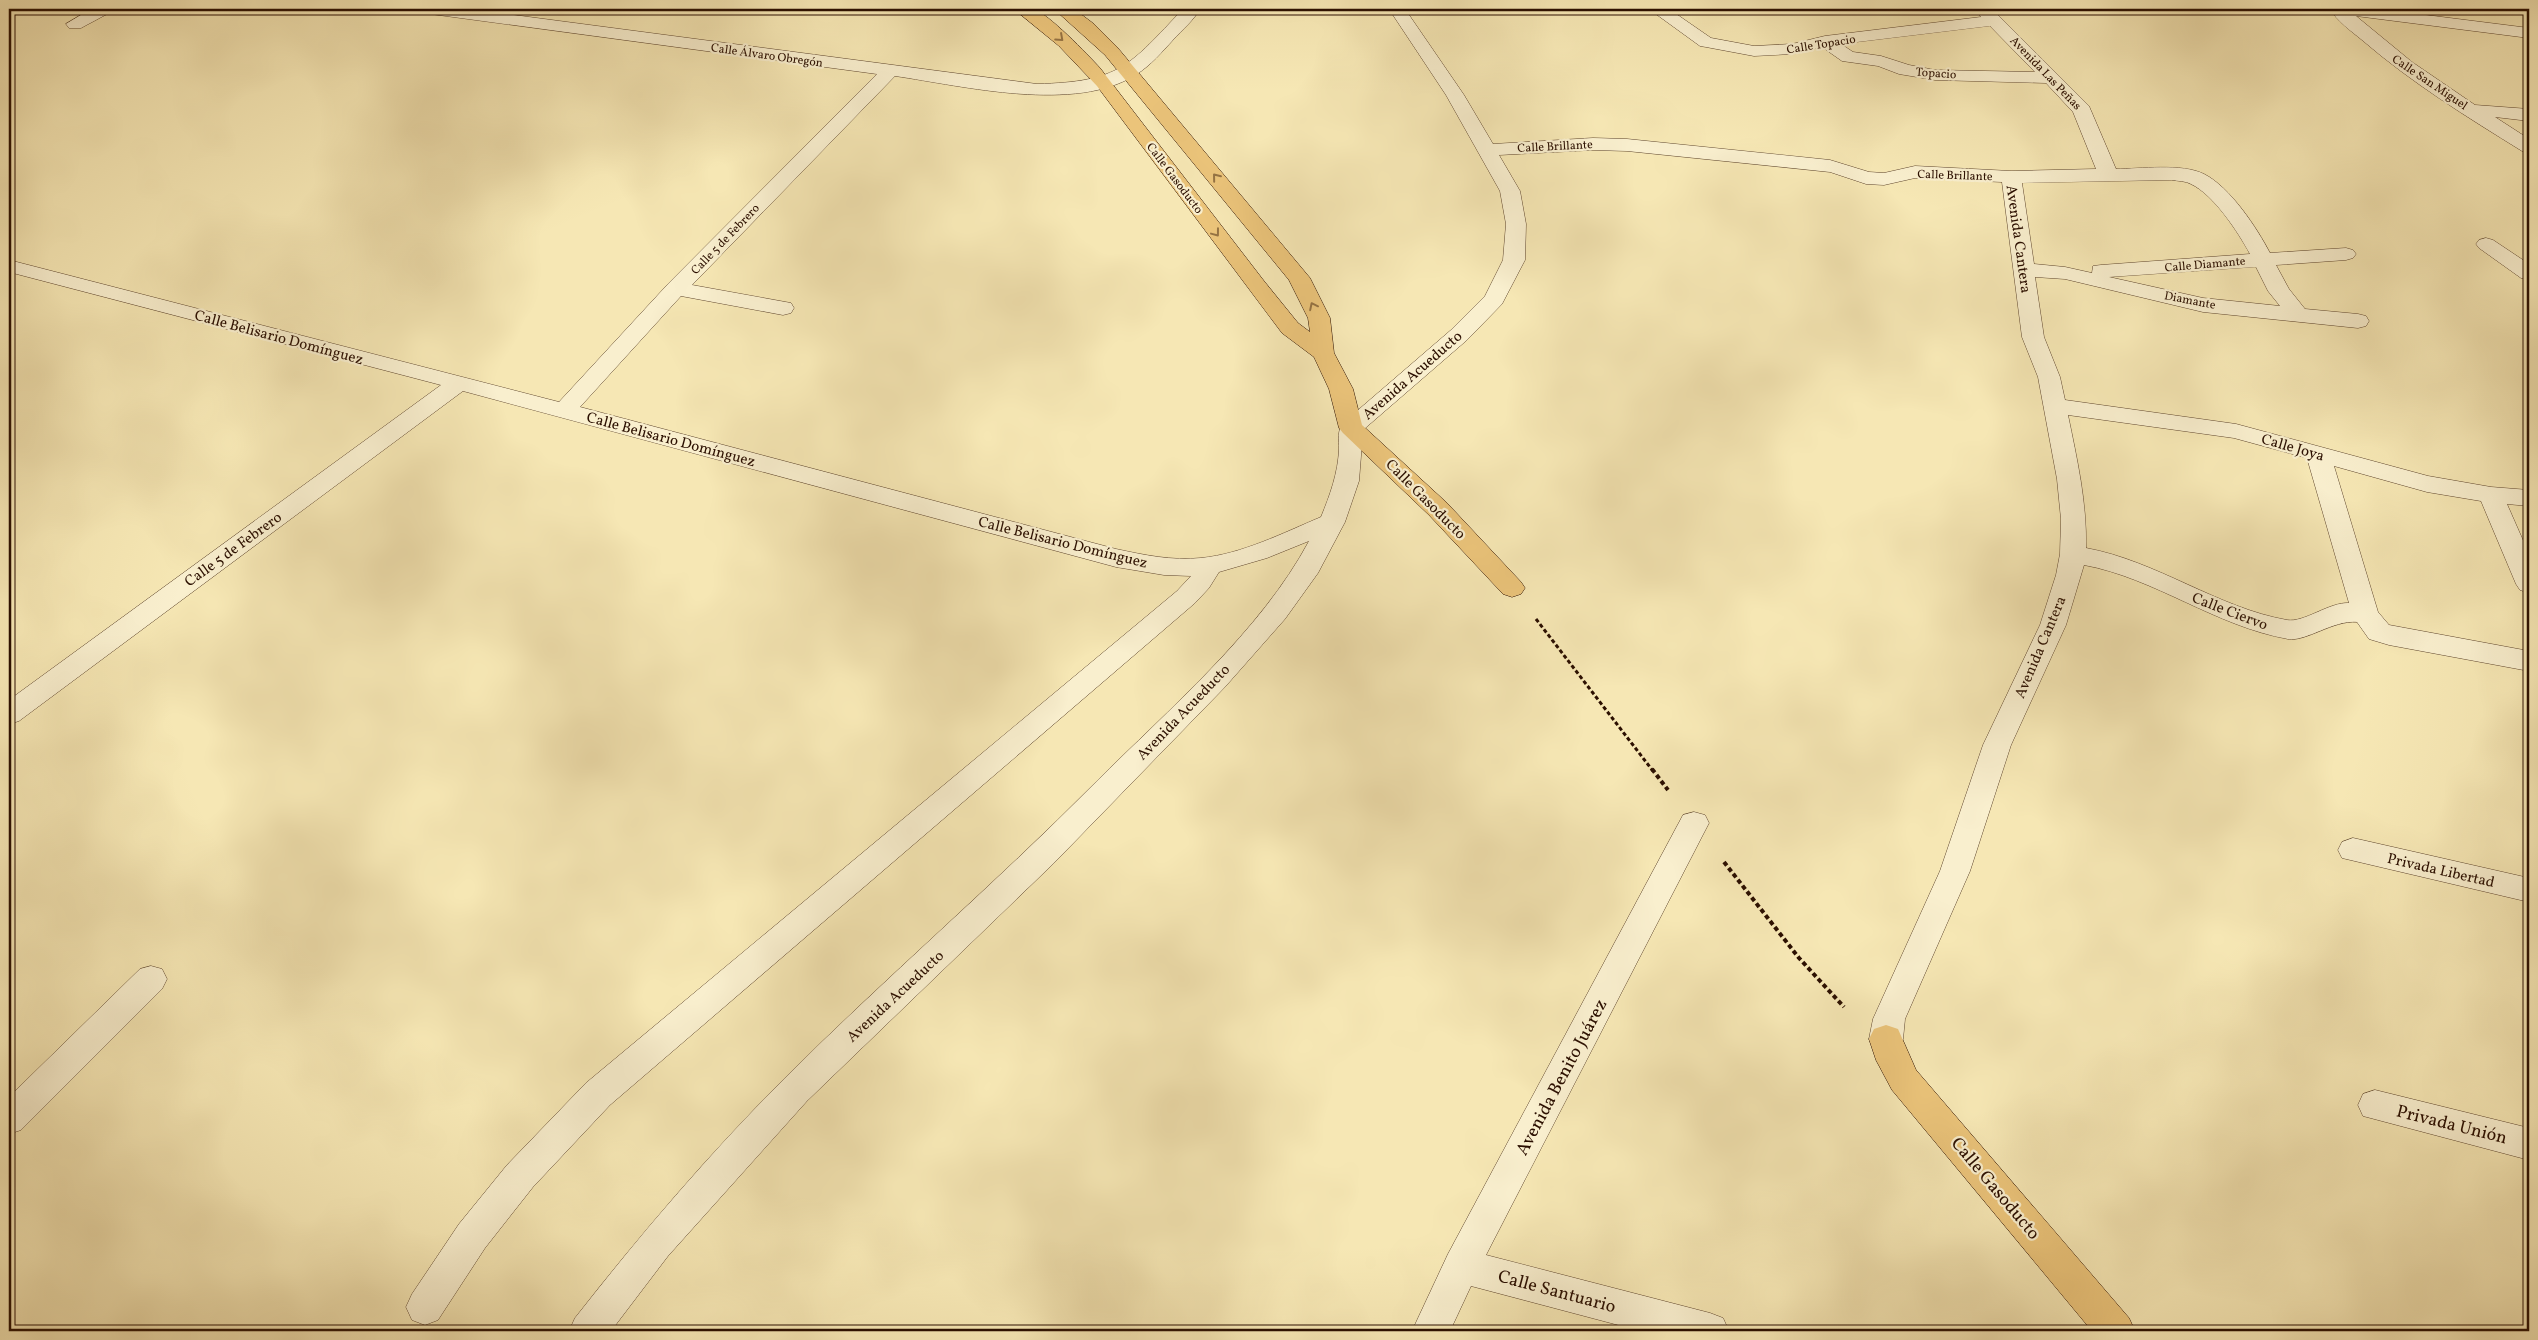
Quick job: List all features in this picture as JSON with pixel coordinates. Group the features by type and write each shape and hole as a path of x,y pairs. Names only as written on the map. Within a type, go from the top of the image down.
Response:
{"main road":[{"name":"Calle Gasoducto","path":"1022,9 1058,35 1103,82 1256,286 1290,328 1323,353"},
{"name":"Calle Gasoducto","path":"1063,9 1088,28 1129,71 1299,278 1319,318 1323,353 1341,389 1351,428 1438,509 1512,588"},
{"name":"Calle Gasoducto","path":"1886,1039 1893,1060 1904,1080 2116,1331"}],"street":[{"path":"75,24 103,9"},
{"name":"Calle Álvaro Obregón","path":"431,9 1037,90 1080,87 1103,82 1129,71"},
{"path":"1129,71 1142,62 1192,9"},
{"name":"Avenida Acueducto","path":"588,1331 655,1244 795,1090 1043,855 1276,613 1299,581 1332,522 1347,481 1351,452 1351,428 1459,335 1494,299 1514,260 1516,224 1510,191 1454,95 1397,9"},
{"name":"Calle Topacio","path":"1658,9 1698,38 1718,46 1769,51 1792,49 1825,41 1989,15"},
{"path":"2338,9 2529,32"},
{"name":"Calle San Miguel","path":"2338,9 2369,39 2407,69 2529,146"},
{"name":"Avenida Las Peñas","path":"1989,15 2053,78 2082,110 2108,174"},
{"name":"Topacio","path":"1825,41 1848,57 1880,61 1905,70 1935,74 2053,78"},
{"name":"Calle 5 de Febrero","path":"564,410 676,289 890,71"},
{"path":"2470,109 2529,115"},
{"name":"Calle Brillante","path":"1485,150 1593,144 1627,145 1830,166 1866,178 1884,180 1915,172 2010,177 2172,174 2196,178 2213,190 2242,224 2264,259 2279,291 2298,314"},
{"name":"Avenida Cantera","path":"1886,1039 1888,1019 1955,871 1997,745 2053,625 2069,575 2074,519 2056,406 2049,377 2033,338 2010,177"},
{"path":"2486,244 2529,273"},
{"name":"Calle Diamante","path":"2065,273 2346,254"},
{"name":"Calle Belisario Domínguez","path":"9,266 564,410 1116,558 1164,566 1210,565 1246,555 1332,522"},
{"name":"Diamante","path":"2023,270 2065,273 2203,305 2358,321"},
{"path":"676,289 783,308"},
{"name":"Calle 5 de Febrero","path":"9,714 458,384"},
{"name":"Calle Joya","path":"2056,406 2236,431 2427,484 2491,495 2529,498"},
{"path":"2318,454 2366,614 2379,632 2389,636 2529,661"},
{"path":"2491,495 2529,584"},
{"name":"Calle Ciervo","path":"2072,554 2105,560 2256,623 2279,629 2290,630 2343,612 2366,614"},
{"path":"425,1307 472,1236 520,1176 598,1094 1186,597 1200,582 1210,565"},
{"name":"Avenida Benito Juárez","path":"1431,1331 1461,1266 1694,824"},
{"name":"Privada Libertad","path":"2353,850 2529,890"},
{"path":"9,1119 151,979"},
{"name":"Privada Unión","path":"2375,1105 2529,1144"},
{"name":"Calle Santuario","path":"1461,1266 1710,1331"}]}
